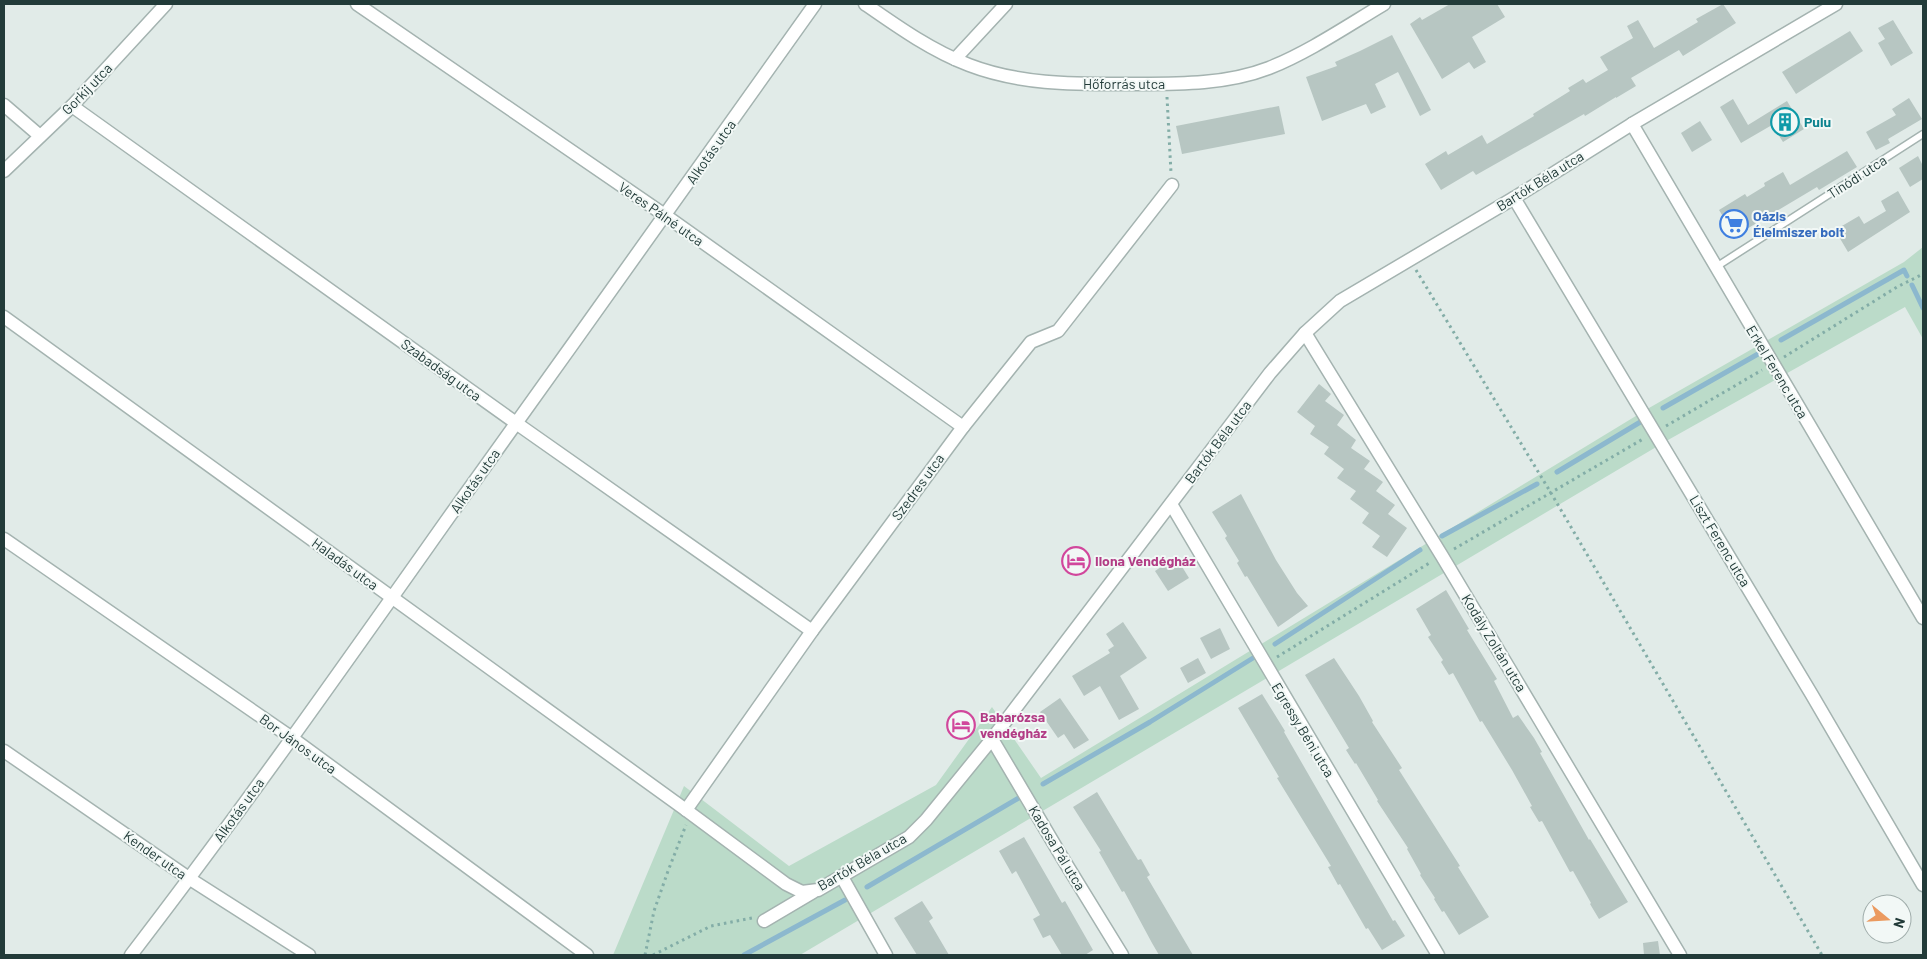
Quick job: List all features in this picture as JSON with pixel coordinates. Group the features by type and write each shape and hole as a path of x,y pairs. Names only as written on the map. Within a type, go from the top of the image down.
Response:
{"street":[{"name":"Gorkij utca","path":"4,170 72,106 166,4"},
{"name":"Veres Pálné utca","path":"357,4 666,216 963,426"},
{"name":"Alkotás utca","path":"131,955 190,880 666,216 815,4"},
{"name":"Hőforrás utca","path":"865,4 924,42 955,59 1000,75 1072,84 1167,84 1220,80 1267,69 1309,49 1384,4"},
{"path":"955,59 1006,4"},
{"name":"Bartók Béla utca","path":"689,812 786,884 802,892 818,890 909,837 917,830 992,739 1270,373 1306,332 1340,301 1514,198 1632,124 1836,4"},
{"path":"4,105 40,136"},
{"name":"Szabadság utca","path":"72,106 812,632"},
{"name":"Erkel Ferenc utca","path":"1632,124 1923,618"},
{"name":"Szedres utca","path":"689,812 812,632 963,426 1032,342 1058,331 1172,186"},
{"name":"Liszt Ferenc utca","path":"1514,198 1812,695 1923,885"},
{"name":"Haladás utca","path":"4,317 689,812"},
{"name":"Kodály Zoltán utca","path":"1306,332 1680,955"},
{"name":"Egressy Béni utca","path":"1170,504 1438,955"},
{"name":"Bor János utca","path":"4,539 292,738 587,955"},
{"name":"Kadosa Pál utca","path":"992,739 1122,955"},
{"name":"Kender utca","path":"4,751 190,880 309,955"},
{"path":"842,877 886,955"},
{"path":"769,918 818,890"}],"lane":[{"name":"Tinódi utca","path":"1716,267 1923,134"}],"path":[{"path":"1167,84 1172,186"},
{"path":"1409,259 1551,493 1822,955"},
{"path":"1264,665 1442,556 1772,364 1897,287 1923,274"},
{"path":"645,955 654,911 689,812"},
{"path":"653,955 711,926 769,918"}],"green space":[{"path":"1923,247 1923,339 1905,307 1668,440 800,955 613,955 684,786 789,866 936,785 992,707 1041,778 1649,408 1904,262"}],"building":[{"path":"1450,4 1497,4 1505,17 1472,37 1486,62 1474,69 1469,62 1442,79 1410,24 1420,17 1422,20"},
{"path":"1723,4 1736,23 1683,56 1679,50 1631,78 1636,86 1476,175 1473,171 1441,190 1425,164 1446,151 1448,155 1482,135 1487,144 1534,116 1533,114 1570,91 1568,88 1583,79 1586,83 1608,70 1600,57 1633,38 1627,26 1638,20 1654,48 1698,22 1696,19"},
{"path":"1893,20 1913,53 1891,66 1878,43 1885,39 1878,28"},
{"path":"1850,31 1863,51 1796,94 1782,72"},
{"path":"1392,35 1431,110 1420,116 1398,72 1375,84 1386,107 1371,114 1366,104 1322,121 1306,77 1337,66 1335,62"},
{"path":"1909,98 1922,119 1888,139 1890,143 1876,150 1866,132 1896,115 1892,109"},
{"path":"1733,99 1748,125 1787,101 1804,129 1783,142 1772,125 1741,143 1720,107"},
{"path":"1279,106 1285,134 1182,154 1176,126"},
{"path":"1700,121 1712,140 1692,152 1681,133"},
{"path":"1847,151 1857,167 1819,190 1817,187 1735,236 1719,210 1745,194 1747,197 1765,186 1764,183 1783,172 1790,185"},
{"path":"1918,156 1923,166 1923,179 1910,187 1899,168"},
{"path":"1898,191 1910,212 1848,252 1835,230 1859,216 1864,224 1886,211 1881,201"},
{"path":"1319,384 1331,394 1325,401 1344,415 1337,425 1356,440 1351,448 1370,461 1364,469 1383,482 1376,491 1395,505 1388,514 1407,528 1387,557 1372,547 1380,536 1362,523 1369,513 1350,499 1356,491 1337,478 1344,469 1324,454 1329,447 1310,434 1315,426 1297,412"},
{"path":"1241,494 1276,560 1297,593 1308,606 1278,627 1247,576 1245,577 1237,563 1239,561 1225,538 1227,536 1212,512"},
{"path":"1176,557 1189,578 1168,591 1155,571"},
{"path":"1446,590 1469,629 1467,630 1497,679 1494,681 1513,718 1518,715 1534,738 1542,752 1540,753 1589,840 1628,902 1599,919 1573,871 1570,872 1542,821 1539,822 1530,807 1532,806 1512,770 1482,721 1480,722 1453,673 1449,675 1441,662 1443,660 1428,637 1431,635 1416,609"},
{"path":"1123,622 1147,658 1120,676 1139,709 1119,720 1100,686 1084,696 1072,676 1110,653 1108,650 1114,646 1106,634"},
{"path":"1220,628 1230,649 1211,659 1200,638"},
{"path":"1198,658 1206,673 1188,683 1180,668"},
{"path":"1334,658 1359,696 1372,722 1402,768 1399,770 1460,866 1458,867 1489,917 1459,935 1434,899 1420,875 1408,848 1377,801 1356,763 1346,750 1349,748 1305,675"},
{"path":"1262,694 1393,921 1395,920 1405,936 1382,950 1368,928 1366,929 1340,884 1338,885 1328,867 1331,866 1277,778 1279,777 1238,708"},
{"path":"1060,698 1089,740 1074,749 1064,734 1058,738 1040,712"},
{"path":"1097,792 1138,860 1141,859 1150,875 1147,877 1193,955 1159,955 1124,891 1122,892 1099,852 1101,851 1073,807"},
{"path":"1024,837 1062,903 1065,901 1093,950 1085,955 1062,955 1050,935 1043,938 1033,919 1040,915 1016,871 1012,874 999,851"},
{"path":"922,901 933,918 929,921 949,955 917,955 894,918"},
{"path":"1658,941 1660,955 1644,955 1643,943"}],"waterway":[{"path":"1781,340 1904,270 1907,276"},
{"path":"1912,285 1923,308"},
{"path":"1663,408 1758,354"},
{"path":"1557,472 1642,421"},
{"path":"1442,536 1537,484"},
{"path":"1275,644 1420,550"},
{"path":"1043,784 1150,722 1253,658"},
{"path":"867,887 1022,796"},
{"path":"744,955 845,900"}],"place":[{"name":"Puiu","path":"1785,122"},
{"name":"Oázis Élelmiszer bolt","path":"1734,224"},
{"name":"Ilona Vendégház","path":"1076,561"},
{"name":"Babarózsa vendégház","path":"961,725"}]}
